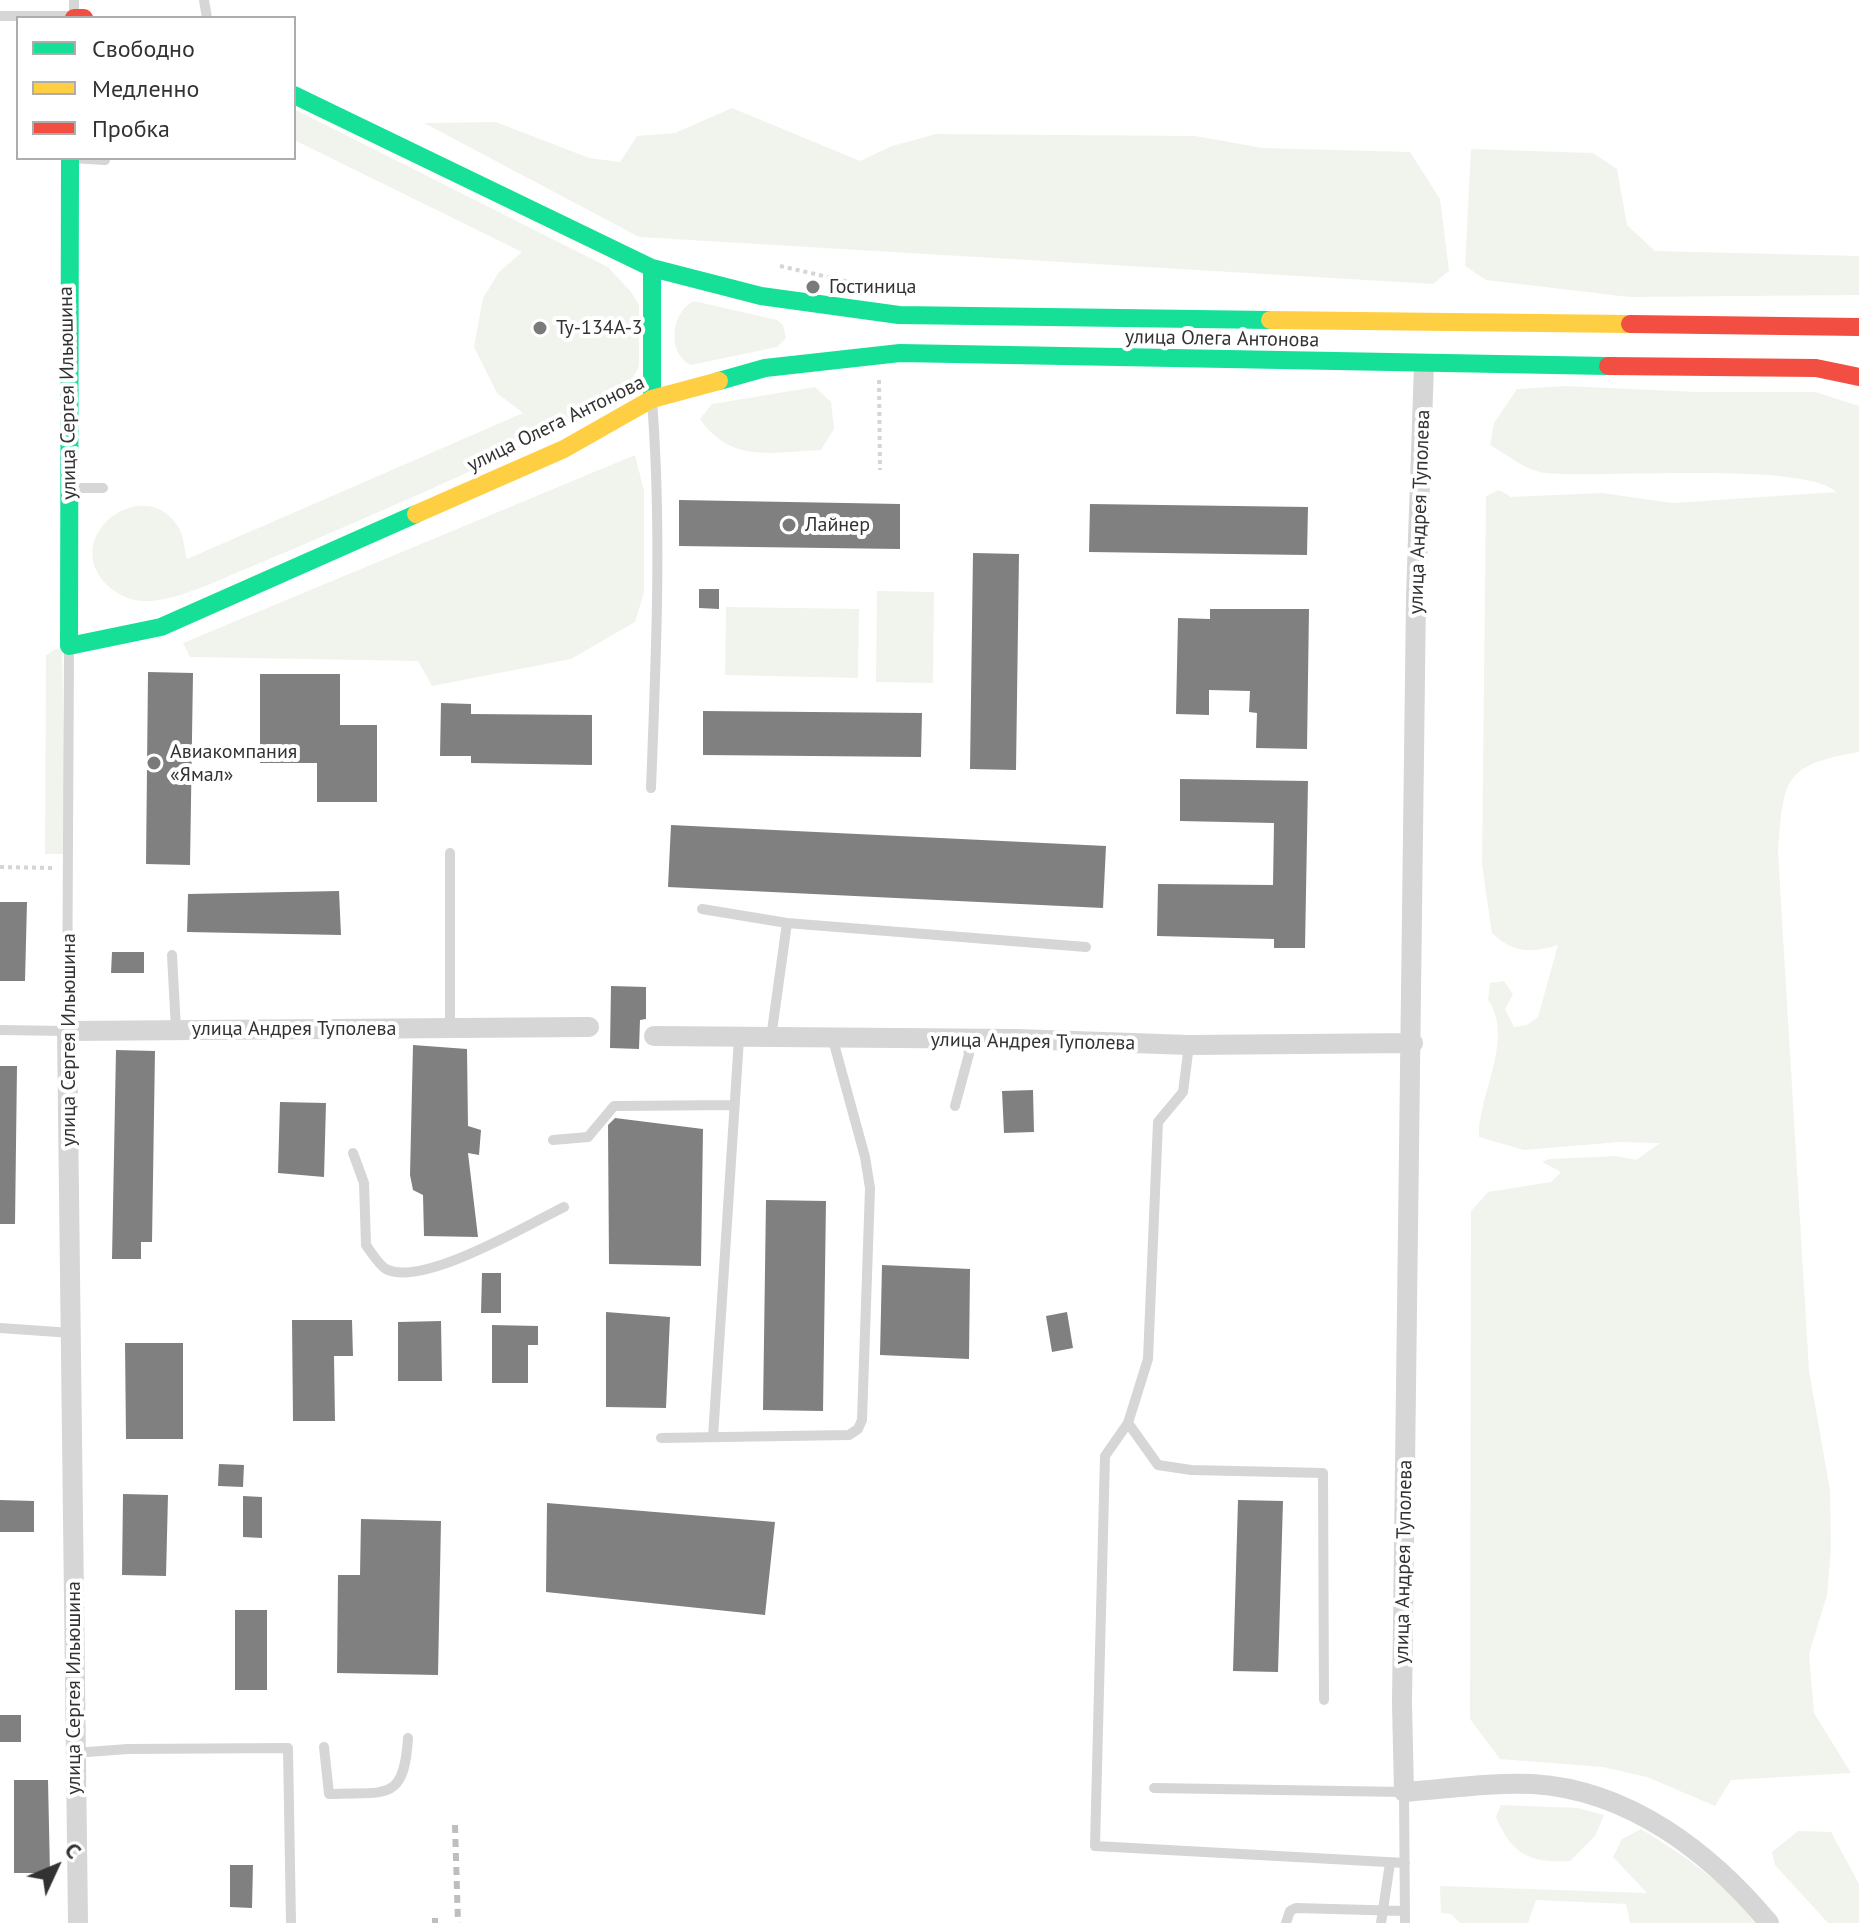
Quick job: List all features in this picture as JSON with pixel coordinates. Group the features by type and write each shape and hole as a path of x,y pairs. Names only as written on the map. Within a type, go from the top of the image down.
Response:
{"street":[{"name":"улица Олега Антонова","path":"296,96 652,268 761,296 899,315 1859,327"},
{"name":"улица Сергея Ильюшина","path":"69,646 71,488 65,312 70,160"},
{"path":"652,268 652,399"},
{"name":"улица Олега Антонова","path":"69,646 161,627 564,449 652,399 765,368 900,353 1424,365 1816,368 1859,377"},
{"name":"улица Андрея Туполева","path":"1404,1792 1402,1703 1413,1043 1416,597 1424,365"},
{"name":"улица Андрея Туполева","path":"67,1031 589,1027"},
{"name":"улица Сергея Ильюшина","path":"67,1031 78,1923"},
{"name":"улица Андрея Туполева","path":"654,1036 1189,1045 1413,1043"},
{"path":"1404,1792 1532,1784 1593,1793 1639,1815 1694,1848 1747,1897 1769,1923"}],"lane":[{"path":"0,16 76,13"},
{"path":"651,788 658,582 657,471 652,399"},
{"path":"71,488 103,488"},
{"name":"улица Сергея Ильюшина","path":"67,1031 69,646"},
{"path":"450,853 450,1030"},
{"path":"702,909 787,923 1086,947"},
{"path":"771,1040 787,923"},
{"path":"172,955 176,1029"},
{"name":"улица Андрея Туполева","path":"0,1030 67,1031"},
{"path":"713,1437 739,1039"},
{"path":"955,1106 969,1054 966,1039"},
{"path":"661,1438 849,1435 858,1429 862,1420 870,1188 865,1157 833,1040"},
{"path":"1189,1045 1183,1092 1158,1122 1148,1359 1128,1423 1105,1456 1095,1846 1405,1863"},
{"path":"553,1140 588,1137 614,1106 734,1105"},
{"path":"353,1153 364,1183 366,1245 386,1269 417,1273 469,1254 564,1207"},
{"path":"0,1328 72,1333"},
{"path":"1128,1423 1158,1465 1191,1470 1323,1473 1324,1700"},
{"path":"324,1747 329,1794 387,1791 400,1783 406,1772 408,1738"},
{"path":"74,1753 128,1749 288,1748 291,1923"},
{"path":"1154,1788 1404,1792 1405,1917 1383,1910 1296,1908 1290,1911 1286,1923"},
{"path":"1381,1923 1390,1863"}],"path":[{"path":"780,266 858,284"},
{"path":"879,374 880,470"},
{"path":"0,867 56,868"}],"shaded area":[{"path":"732,108 860,161 892,146 936,134 1195,136 1263,148 1410,152 1440,199 1449,271 1433,284 639,237 424,123 496,122 589,158 620,162 637,136 675,133"},
{"path":"296,110 608,267 639,305 639,366 624,394 615,403 433,488 212,583 187,593 150,601 126,597 106,584 94,565 93,547 99,530 127,508 145,506 162,511 177,525 187,559 523,413 497,393 474,347 483,298 499,272 522,252 296,141"},
{"path":"1471,149 1593,153 1617,169 1627,225 1655,251 1859,256 1859,295 1629,297 1486,280 1465,266"},
{"path":"694,301 777,320 783,325 786,338 777,347 691,365 678,352 674,333 680,314"},
{"path":"1566,386 1696,392 1815,392 1859,406 1859,752 1815,763 1801,770 1792,780 1782,808 1778,852 1809,1371 1830,1490 1831,1548 1827,1595 1809,1654 1814,1713 1851,1773 1731,1780 1715,1806 1647,1777 1603,1767 1500,1759 1470,1719 1471,1211 1488,1192 1551,1182 1561,1172 1542,1162 1549,1159 1616,1156 1636,1160 1660,1143 1619,1142 1524,1150 1479,1137 1497,1049 1495,1015 1488,1000 1490,983 1504,981 1513,994 1505,1009 1514,1027 1527,1025 1538,1017 1558,945 1524,950 1508,945 1492,933 1482,865 1486,496 1499,490 1511,497 1602,493 1673,503 1836,492 1816,483 1744,474 1545,473 1524,466 1490,445 1494,423 1517,389"},
{"path":"815,387 831,402 834,429 821,450 770,453 739,449 712,433 700,419 712,404"},
{"path":"635,455 644,491 644,592 635,622 571,659 432,686 418,661 190,657 183,643"},
{"path":"877,591 934,592 933,683 876,682"},
{"path":"726,607 859,609 858,678 725,675"},
{"path":"56,649 62,650 66,854 45,854 46,655"},
{"path":"1501,1805 1578,1808 1604,1815 1595,1836 1570,1861 1544,1860 1524,1854 1509,1840 1496,1817"},
{"path":"1641,1829 1703,1871 1755,1923 1630,1923 1626,1904 1536,1900 1528,1923 1460,1923 1451,1914 1441,1913 1440,1886 1647,1893 1613,1857 1622,1839"},
{"path":"1798,1831 1831,1832 1859,1884 1859,1923 1828,1923 1775,1865 1772,1852"}],"building":[{"name":"Лайнер","path":"679,500 900,504 900,549 679,546"},
{"path":"1090,504 1308,507 1307,555 1089,552"},
{"path":"973,553 1019,554 1016,770 970,769"},
{"path":"699,589 719,589 719,609 699,608"},
{"path":"1210,609 1309,609 1307,749 1256,748 1257,713 1249,712 1250,691 1209,690 1209,715 1176,714 1178,618 1210,619"},
{"path":"148,672 193,673 190,865 146,864"},
{"path":"260,674 340,674 340,725 377,725 377,802 317,802 317,763 260,763"},
{"path":"441,703 471,704 471,714 592,715 592,765 471,763 471,756 440,756"},
{"path":"703,711 922,713 921,757 703,755"},
{"path":"1180,779 1308,781 1305,948 1274,948 1274,939 1157,936 1158,884 1273,885 1274,823 1180,821"},
{"path":"671,825 1106,846 1103,908 668,887"},
{"path":"339,891 341,935 187,932 188,894"},
{"path":"0,902 27,902 25,981 0,981"},
{"path":"112,952 144,952 144,973 111,973"},
{"path":"611,986 646,987 646,1019 640,1020 639,1049 610,1048"},
{"path":"413,1045 467,1049 468,1126 481,1130 479,1155 468,1153 478,1237 424,1236 423,1195 413,1190 410,1175"},
{"path":"116,1050 155,1051 152,1242 141,1242 141,1259 112,1259"},
{"path":"0,1066 17,1066 15,1224 0,1224"},
{"path":"1033,1090 1034,1132 1004,1133 1002,1091"},
{"path":"280,1102 326,1103 324,1177 278,1173"},
{"path":"615,1118 703,1129 701,1266 609,1264 608,1125"},
{"path":"766,1200 826,1201 823,1411 763,1410"},
{"path":"882,1265 970,1269 969,1359 880,1355"},
{"path":"482,1273 501,1273 501,1313 481,1313"},
{"path":"606,1312 670,1317 666,1408 606,1407"},
{"path":"1067,1312 1073,1348 1052,1352 1046,1316"},
{"path":"292,1320 352,1320 353,1356 334,1356 335,1421 293,1421"},
{"path":"441,1321 442,1381 398,1381 398,1322"},
{"path":"492,1325 538,1326 538,1345 528,1345 528,1383 492,1383"},
{"path":"125,1343 183,1343 183,1439 126,1439"},
{"path":"219,1464 244,1465 243,1487 218,1486"},
{"path":"123,1494 168,1495 166,1576 122,1575"},
{"path":"243,1496 262,1497 262,1538 243,1537"},
{"path":"0,1500 34,1501 34,1532 0,1532"},
{"path":"1238,1500 1283,1501 1278,1672 1233,1671"},
{"path":"547,1503 775,1522 765,1615 546,1592"},
{"path":"361,1519 441,1521 438,1675 337,1673 338,1575 360,1575"},
{"path":"235,1610 267,1610 267,1690 235,1690"},
{"path":"0,1715 21,1715 21,1742 0,1742"},
{"path":"14,1780 48,1780 50,1873 14,1873"},
{"path":"230,1865 253,1865 252,1908 230,1907"}],"railway":[{"path":"455,1825 458,1923"},
{"path":"435,1918 435,1923"}],"traffic: fast":[{"path":"296,96 652,268 761,296 899,315 1270,320"},
{"path":"70,160 69,646 161,627 416,514"},
{"path":"652,268 652,399"},
{"path":"719,381 765,368 900,353 1608,366"}],"traffic: slow":[{"path":"1270,320 1630,324"},
{"path":"416,514 564,449 652,399 719,381"}],"traffic: jam":[{"path":"1630,324 1859,327"},
{"path":"1608,366 1816,368 1859,377"}],"place":[{"name":"Гостиница","path":"813,287"},
{"name":"Ту-134А-3","path":"540,328"},
{"name":"Лайнер","path":"789,525"},
{"name":"Авиакомпания «Ямал»","path":"154,763"}]}
